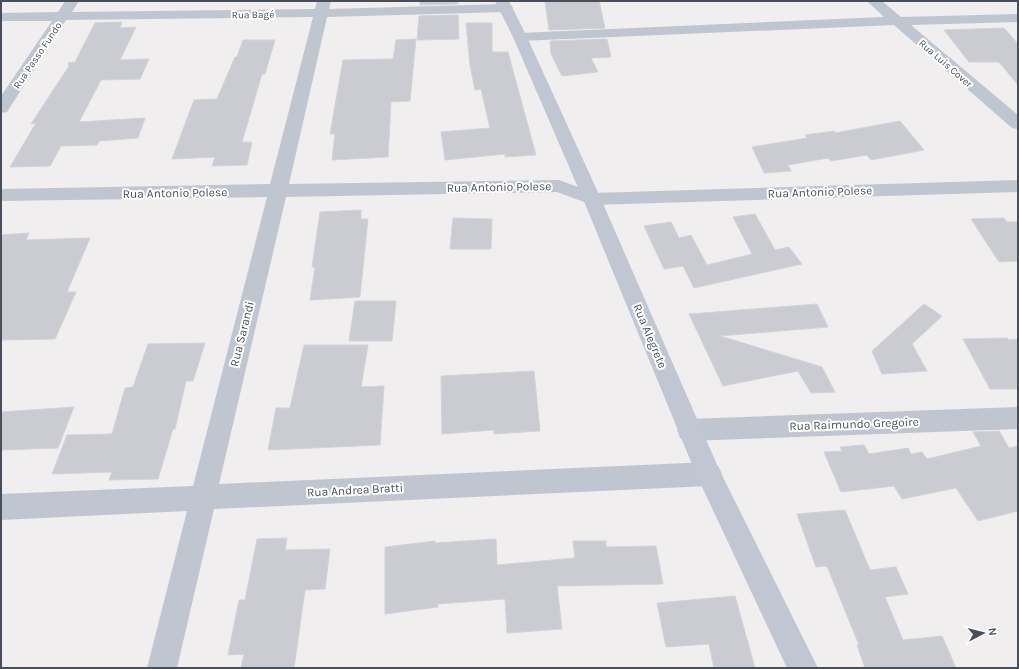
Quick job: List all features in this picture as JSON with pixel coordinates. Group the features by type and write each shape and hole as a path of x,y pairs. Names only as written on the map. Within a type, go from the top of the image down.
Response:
{"street":[{"name":"Rua Passo Fundo","path":"1,108 72,1"},
{"name":"Rua Luis Cover","path":"874,1 1018,124"},
{"name":"Rua Bagé","path":"1,17 62,17 322,7 504,4"},
{"name":"Rua Alegrete","path":"504,4 592,198 708,474 803,668"},
{"name":"Rua Sarandi","path":"162,668 322,7"},
{"path":"520,37 897,21 1018,18"},
{"name":"Rua Antonio Polese","path":"1,195 559,186 592,198 1018,186"},
{"name":"Rua Raimundo Gregoire","path":"689,430 1018,418"},
{"name":"Rua Andrea Bratti","path":"1,507 708,474"}],"building":[{"path":"420,1 458,1 458,4 420,5"},
{"path":"545,1 599,1 605,28 549,30"},
{"path":"458,15 459,39 417,40 419,16"},
{"path":"122,22 120,28 136,27 120,60 149,59 140,79 101,80 79,122 145,118 138,138 99,141 97,145 61,146 50,166 10,167 36,123 31,124 69,66 68,63 75,62 95,23"},
{"path":"466,23 492,23 492,52 508,52 536,155 505,157 505,154 445,160 441,132 490,128 481,89 475,90 470,65"},
{"path":"1004,28 1018,44 1018,85 999,62 969,62 944,30"},
{"path":"416,39 410,101 391,102 388,157 332,160 335,134 330,134 343,60 393,59 396,40"},
{"path":"607,39 611,57 591,58 598,72 562,76 551,54 550,41"},
{"path":"243,40 275,40 265,74 262,74 242,142 252,142 247,165 212,166 215,157 172,159 194,100 217,99 235,57 237,57"},
{"path":"900,121 924,150 871,160 867,155 831,161 828,158 788,165 791,171 764,173 752,147 807,138 805,135 834,131 835,133"},
{"path":"361,210 361,219 368,219 360,297 310,300 315,267 312,267 320,212"},
{"path":"755,214 775,250 789,247 802,264 694,288 683,266 664,269 644,226 671,222 679,238 691,235 707,265 752,254 733,217"},
{"path":"453,218 492,219 491,249 450,249"},
{"path":"1004,218 1007,222 1018,222 1018,261 999,262 971,219"},
{"path":"29,233 26,240 90,238 67,292 76,292 55,339 1,340 1,235"},
{"path":"355,301 396,301 392,341 349,341"},
{"path":"817,304 828,327 720,336 822,367 835,392 811,393 798,371 723,386 689,314"},
{"path":"924,304 942,316 912,344 927,371 882,374 872,351"},
{"path":"1007,338 1009,340 1018,339 1018,389 990,389 963,339"},
{"path":"205,343 193,381 186,381 175,429 173,429 158,479 109,480 112,472 52,474 67,435 112,434 125,388 133,387 148,344"},
{"path":"304,345 368,345 361,387 384,386 380,445 268,450 276,408 290,408"},
{"path":"534,371 540,431 494,434 494,430 442,434 441,376"},
{"path":"74,407 58,448 1,450 1,412"},
{"path":"999,431 1009,448 1018,446 1018,511 978,521 956,488 902,499 894,486 841,492 824,452 842,451 840,447 864,445 869,454 908,448 911,454 922,452 927,459 981,446 973,432"},
{"path":"845,510 870,570 896,567 908,594 885,597 903,640 942,636 956,668 865,668 857,645 859,645 827,566 816,567 797,514"},
{"path":"287,538 285,550 330,549 325,589 305,590 294,668 241,668 244,654 228,655 239,600 245,600 257,539"},
{"path":"496,539 497,565 575,558 573,541 606,541 606,547 656,546 663,584 557,586 562,629 507,633 505,599 438,604 438,607 385,614 385,547 435,541 435,543"},
{"path":"735,596 755,668 714,668 709,644 666,647 657,603"}]}
